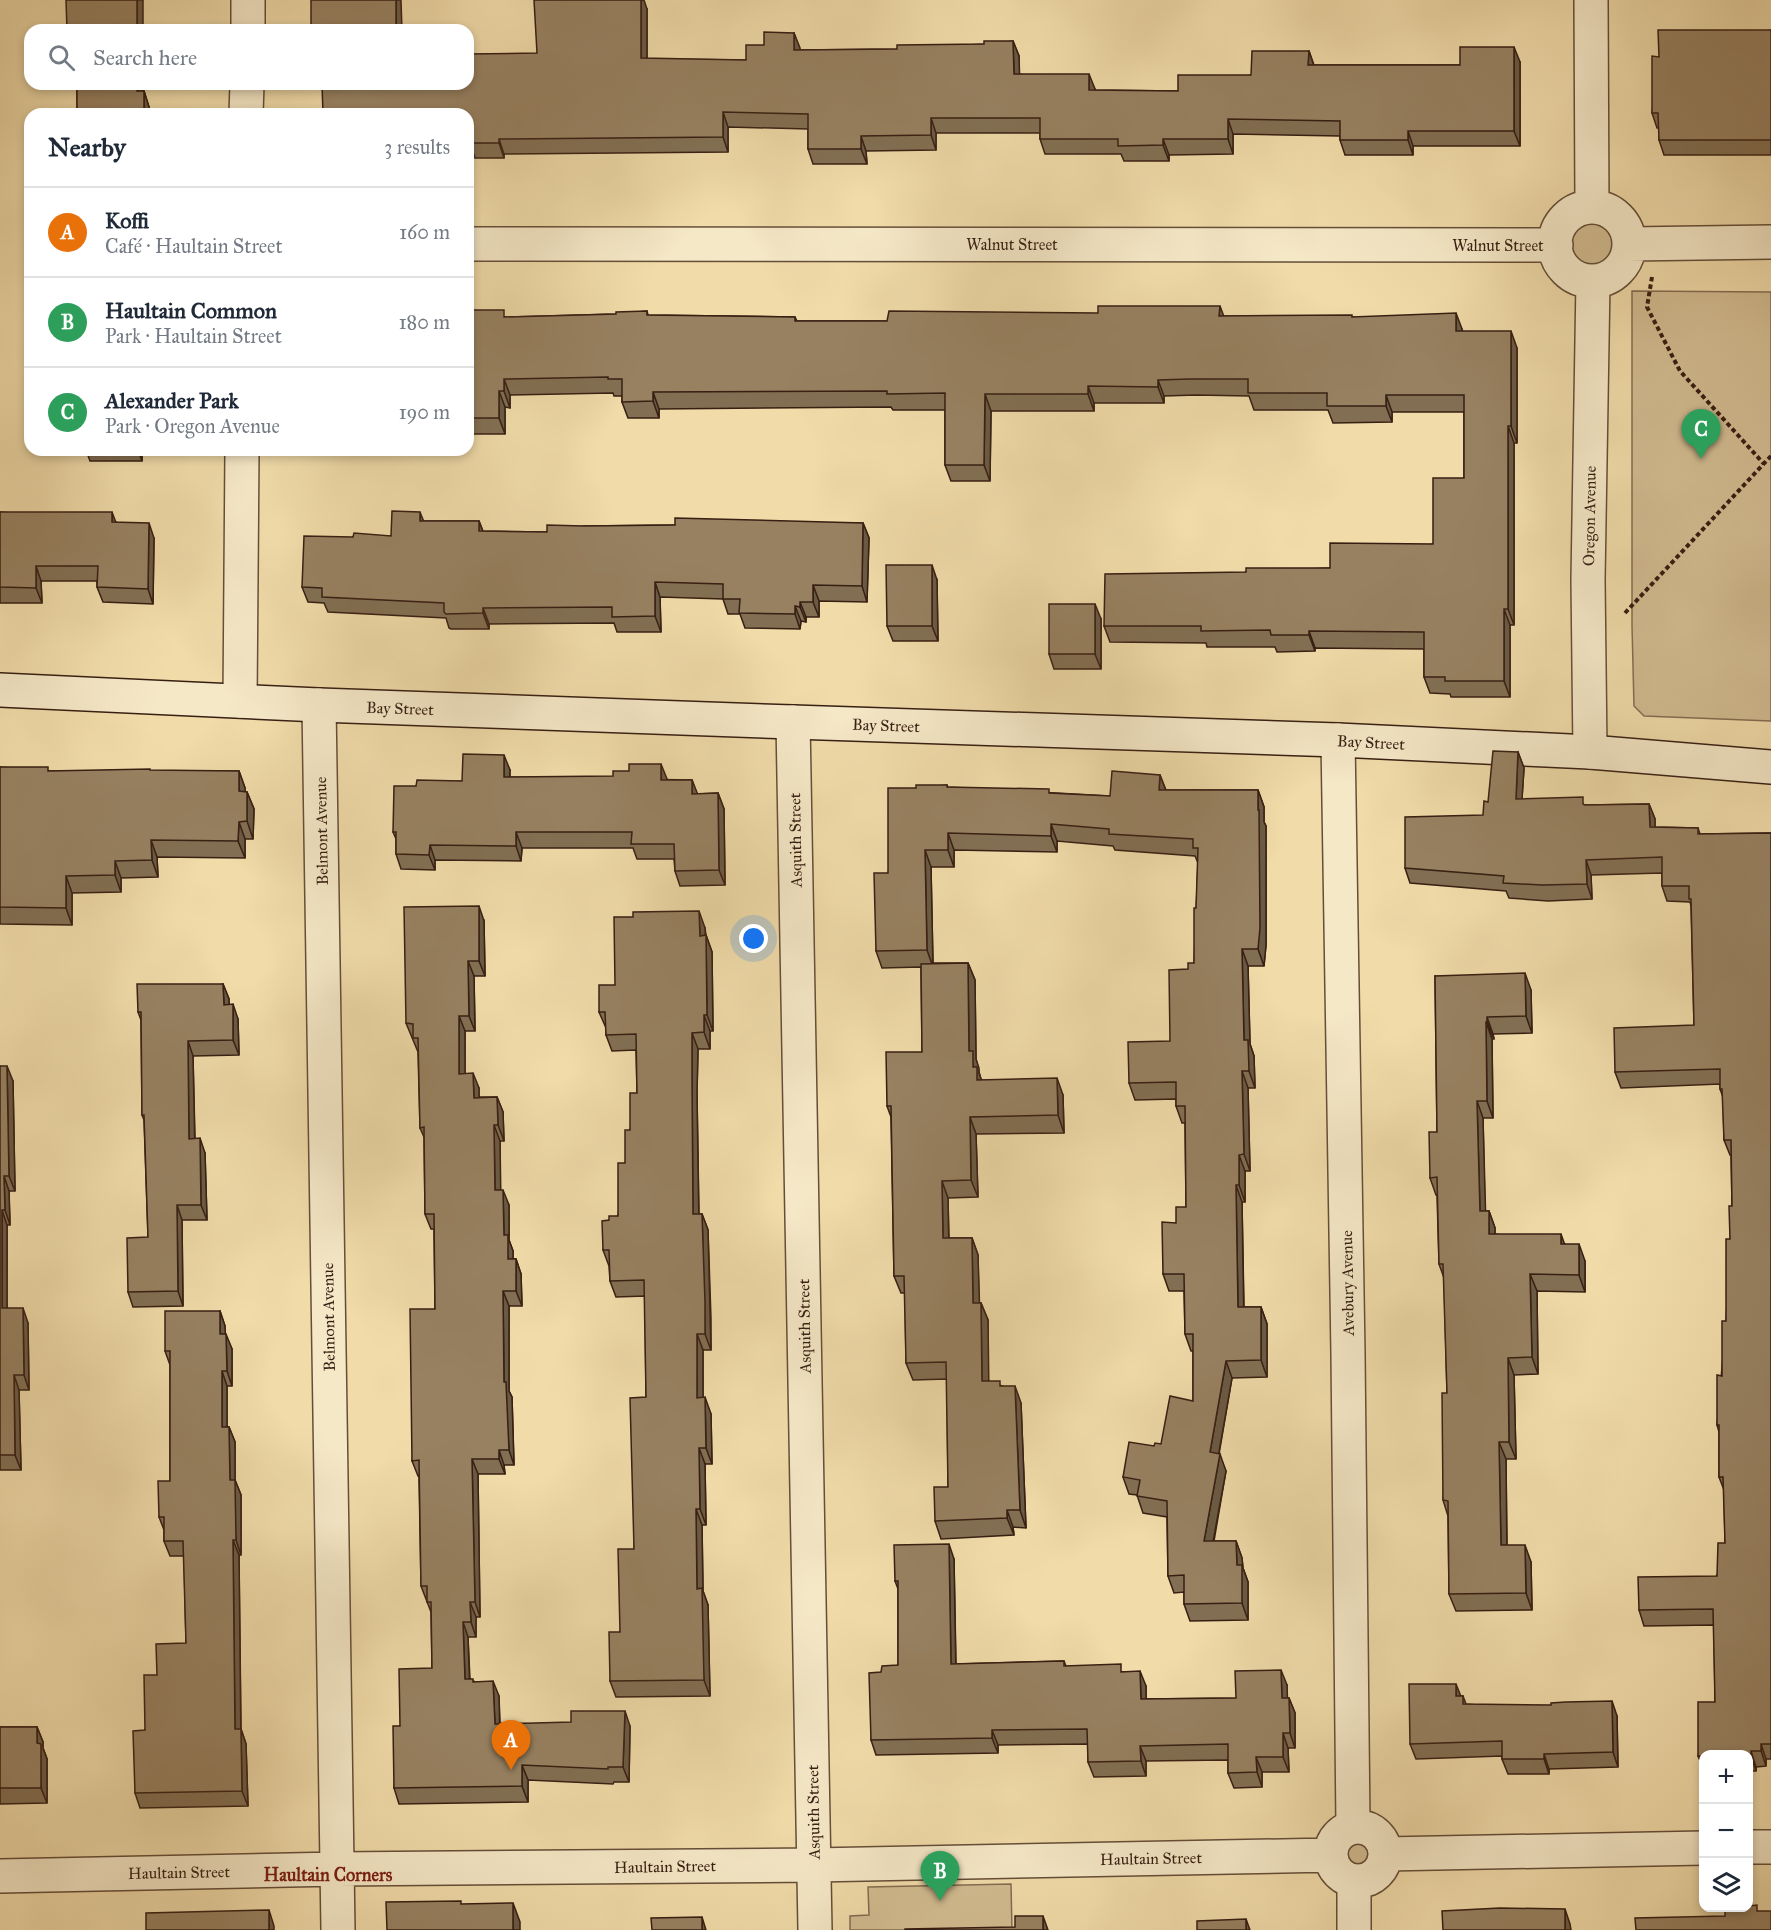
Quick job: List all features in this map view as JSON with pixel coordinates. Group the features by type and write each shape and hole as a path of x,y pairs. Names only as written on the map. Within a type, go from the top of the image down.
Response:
{"street":[{"path":"248,0 248,24"},
{"path":"1591,0 1592,207"},
{"path":"246,108 247,90"},
{"path":"1592,207 1614,214 1622,222 1629,244 1628,255 1614,274 1593,281 1580,279 1569,273 1561,263 1556,245 1560,226 1568,216 1592,207"},
{"path":"1629,244 1771,242"},
{"name":"Walnut Street","path":"474,244 1556,245"},
{"name":"Oregon Avenue","path":"1590,752 1588,580 1593,281"},
{"path":"240,701 242,456"},
{"name":"Bay Street","path":"0,690 319,705 1338,740 1590,752 1771,767"},
{"name":"Belmont Avenue","path":"319,705 338,1930"},
{"name":"Asquith Street","path":"793,722 815,1930"},
{"name":"Avebury Avenue","path":"1338,740 1348,1331 1353,1827"},
{"path":"1353,1827 1365,1827 1375,1833 1383,1842 1385,1854 1383,1865 1376,1874 1365,1880 1354,1881 1344,1878 1337,1872 1330,1855 1336,1837 1344,1830 1353,1827"},
{"path":"1753,1847 1771,1847"},
{"path":"1385,1854 1699,1848"},
{"name":"Haultain Street","path":"0,1876 337,1869 814,1865 1330,1855"},
{"path":"1354,1881 1354,1930"}],"path":[{"path":"1672,242 1652,278 1647,307 1680,371 1764,464"},
{"path":"1620,618 1771,456"}],"shaded area":[{"path":"1592,223 1600,224 1607,229 1612,236 1612,252 1607,259 1600,264 1592,265 1584,264 1577,259 1572,252 1571,244 1572,236 1577,229 1584,224"},
{"path":"1632,291 1771,292 1771,721 1644,716 1634,706"},
{"path":"1364,1834 1375,1842 1378,1862 1369,1873 1363,1875 1343,1870 1339,1865 1339,1844 1344,1838"},
{"path":"1011,1884 1012,1930 850,1930 850,1916 869,1915 868,1887"}],"building":[{"path":"66,0 137,0 137,24 67,24"},
{"path":"311,0 396,0 396,24 311,24"},
{"path":"534,0 641,0 641,58 746,60 746,45 764,45 764,32 794,33 794,50 897,49 897,45 984,44 984,41 1013,41 1014,74 1089,74 1089,90 1178,91 1178,75 1251,75 1252,51 1309,51 1308,65 1460,65 1460,47 1514,47 1514,131 1408,131 1408,140 1340,140 1340,121 1228,119 1228,139 1163,139 1163,145 1118,146 1118,139 1040,139 1040,118 931,118 931,135 861,136 861,149 808,149 808,114 723,112 723,137 499,139 499,143 474,143 474,108 323,108 322,90 474,90 474,54 537,53"},
{"path":"1658,30 1771,30 1771,140 1659,140 1658,113 1652,113 1652,56 1659,57"},
{"path":"77,90 144,91 144,108 77,108"},
{"path":"1098,306 1220,306 1219,316 1352,315 1352,317 1456,313 1456,331 1511,331 1511,426 1508,426 1508,609 1504,609 1504,681 1445,681 1445,677 1424,677 1424,632 1309,631 1309,635 1271,635 1270,630 1201,631 1201,626 1104,626 1105,574 1246,572 1246,568 1330,568 1330,543 1433,544 1433,478 1464,478 1464,395 1386,395 1386,406 1327,406 1327,393 1248,393 1248,379 1158,380 1158,387 1088,386 1088,394 985,394 984,465 945,465 945,393 887,394 887,391 653,392 653,401 622,402 622,379 608,379 608,377 504,379 504,391 499,391 499,418 474,418 474,310 504,310 504,317 647,311 647,315 795,317 795,321 887,321 889,311 1098,313"},
{"path":"392,511 420,512 420,521 479,521 479,531 547,532 547,525 675,525 675,518 863,523 862,586 813,585 813,602 800,602 800,607 795,606 795,614 739,613 740,599 723,599 723,584 655,582 655,616 612,617 612,607 483,608 483,613 446,614 444,603 322,597 322,588 302,587 304,536 353,537 354,533 391,536"},
{"path":"0,512 112,512 112,522 149,523 148,589 97,587 98,566 36,566 36,588 0,587"},
{"path":"886,565 932,565 932,626 887,626"},
{"path":"1049,604 1095,604 1095,654 1049,654"},
{"path":"1493,751 1518,752 1516,799 1583,797 1585,805 1649,804 1650,827 1698,828 1698,834 1771,833 1771,1744 1761,1744 1761,1751 1699,1750 1698,1756 1698,1702 1715,1702 1713,1609 1639,1610 1638,1577 1717,1576 1718,1543 1725,1543 1723,1477 1719,1477 1717,1375 1722,1376 1722,1321 1726,1321 1726,1239 1730,1239 1729,1206 1732,1206 1731,1140 1724,1140 1720,1069 1615,1072 1614,1028 1694,1025 1689,886 1662,886 1662,857 1586,860 1587,884 1503,883 1504,876 1405,868 1405,817 1483,815 1484,801 1488,802"},
{"path":"463,754 504,755 504,777 613,776 613,771 629,771 629,764 661,764 661,780 692,780 692,794 718,793 719,870 675,871 674,844 631,844 632,832 516,832 516,846 430,845 429,855 396,854 396,832 393,832 394,786 416,786 417,780 462,781"},
{"path":"0,767 48,767 48,771 150,769 239,771 239,791 247,792 247,821 239,822 238,841 151,840 152,860 115,861 115,875 66,876 66,908 0,907"},
{"path":"1112,771 1160,775 1159,790 1258,790 1260,928 1258,949 1242,949 1244,1040 1248,1040 1249,1071 1242,1071 1244,1154 1239,1155 1239,1185 1236,1185 1238,1307 1261,1307 1261,1360 1226,1361 1210,1452 1220,1454 1204,1541 1236,1541 1237,1565 1242,1565 1242,1603 1184,1604 1184,1575 1168,1576 1167,1501 1137,1496 1140,1480 1123,1477 1129,1442 1154,1446 1155,1443 1161,1444 1170,1396 1193,1401 1193,1334 1185,1334 1184,1274 1163,1274 1162,1222 1176,1223 1176,1207 1186,1207 1185,1106 1176,1106 1176,1082 1129,1083 1128,1042 1170,1041 1169,970 1188,969 1188,963 1194,963 1194,908 1196,908 1198,848 1193,848 1193,839 1109,834 1109,829 1051,824 1051,836 948,833 948,850 925,850 927,950 876,951 874,873 888,873 888,788 947,785 947,787 1049,789 1049,793 1110,796"},
{"path":"479,906 479,961 468,961 469,1016 459,1016 459,1074 473,1073 474,1098 497,1097 498,1125 494,1125 495,1190 503,1190 504,1235 508,1235 508,1259 516,1259 516,1291 503,1291 504,1382 506,1382 509,1450 499,1450 499,1459 472,1459 475,1602 470,1602 471,1622 463,1622 465,1679 473,1679 473,1682 493,1681 495,1724 571,1722 571,1711 625,1711 623,1767 608,1767 608,1769 522,1765 522,1786 394,1788 393,1726 400,1726 399,1669 432,1668 431,1602 427,1602 427,1586 421,1586 419,1460 412,1461 410,1309 435,1309 434,1214 425,1214 424,1127 420,1128 418,1038 413,1038 413,1024 406,1023 404,907"},
{"path":"699,911 700,936 706,935 707,1015 704,1015 704,1032 692,1033 692,1078 693,1214 702,1214 705,1302 705,1334 697,1334 697,1398 705,1397 706,1448 699,1448 700,1509 696,1509 697,1589 702,1588 704,1680 610,1681 609,1632 620,1632 618,1549 634,1549 630,1398 646,1397 644,1280 610,1281 609,1250 603,1250 602,1221 609,1220 609,1216 618,1216 618,1163 625,1163 625,1130 630,1130 630,1093 637,1093 636,1034 606,1035 605,1012 599,1012 599,985 615,985 614,917 633,917 633,912"},
{"path":"968,963 969,1051 973,1051 973,1067 977,1067 977,1080 1057,1078 1058,1115 970,1117 971,1180 942,1181 943,1238 972,1238 973,1303 981,1303 982,1381 1000,1381 1000,1386 1015,1386 1020,1510 1007,1510 1007,1518 935,1521 934,1487 948,1487 946,1362 906,1363 904,1276 894,1276 891,1106 887,1106 886,1052 922,1052 921,964"},
{"path":"1525,973 1526,1016 1487,1017 1486,1022 1487,1101 1477,1101 1480,1211 1489,1211 1489,1234 1561,1234 1561,1244 1579,1244 1579,1275 1530,1274 1532,1357 1508,1358 1509,1442 1499,1442 1501,1545 1525,1545 1526,1593 1449,1594 1448,1501 1443,1500 1442,1393 1447,1393 1443,1264 1439,1264 1437,1177 1430,1178 1429,1132 1437,1132 1435,976"},
{"path":"137,984 223,984 224,1005 233,1004 233,1040 188,1041 189,1139 200,1138 201,1205 177,1205 178,1291 128,1292 127,1238 148,1237 144,1115 142,1115 141,1012 138,1012"},
{"path":"0,1066 7,1066 9,1176 4,1176 5,1210 2,1210 2,1308 23,1308 24,1375 14,1375 15,1455 0,1455"},
{"path":"165,1311 220,1311 220,1334 226,1334 227,1371 222,1371 222,1427 229,1427 230,1480 235,1480 236,1540 233,1540 235,1729 241,1729 242,1791 135,1793 133,1731 145,1730 144,1675 157,1675 156,1644 186,1643 183,1541 164,1541 164,1517 159,1517 158,1481 170,1481 170,1351 165,1351"},
{"path":"949,1544 951,1664 1064,1661 1064,1666 1121,1664 1121,1672 1140,1671 1141,1699 1236,1698 1235,1671 1281,1670 1282,1698 1289,1698 1290,1733 1283,1733 1283,1757 1256,1757 1257,1772 1228,1773 1228,1744 1140,1746 1141,1761 1088,1762 1087,1729 992,1730 992,1738 871,1740 869,1673 881,1672 882,1666 898,1665 898,1581 895,1581 894,1545"},
{"path":"1409,1684 1456,1684 1456,1696 1463,1696 1463,1704 1551,1705 1551,1703 1566,1702 1612,1701 1613,1752 1544,1754 1544,1759 1502,1759 1502,1741 1410,1744"},
{"path":"0,1727 37,1727 37,1743 41,1744 41,1788 0,1788"},
{"path":"461,1901 461,1904 513,1903 513,1930 387,1930 386,1902"},
{"path":"1757,1905 1757,1911 1771,1911 1771,1930 1636,1930 1635,1918 1725,1916 1725,1912 1753,1912 1753,1906"},
{"path":"1500,1908 1565,1909 1565,1930 1443,1930 1442,1911"},
{"path":"269,1910 269,1930 146,1930 146,1913"},
{"path":"1015,1916 1043,1916 1043,1930 905,1930 1015,1927"},
{"path":"702,1917 702,1930 652,1930 651,1918"},
{"path":"1246,1919 1246,1930 1197,1930 1197,1921"}],"place":[{"name":"Alexander Park","path":"1701,459"},
{"name":"Koffi","path":"511,1770"},
{"name":"Haultain Common","path":"940,1901"}],"district":[{"name":"Haultain Corners","path":"328,1875"}]}
